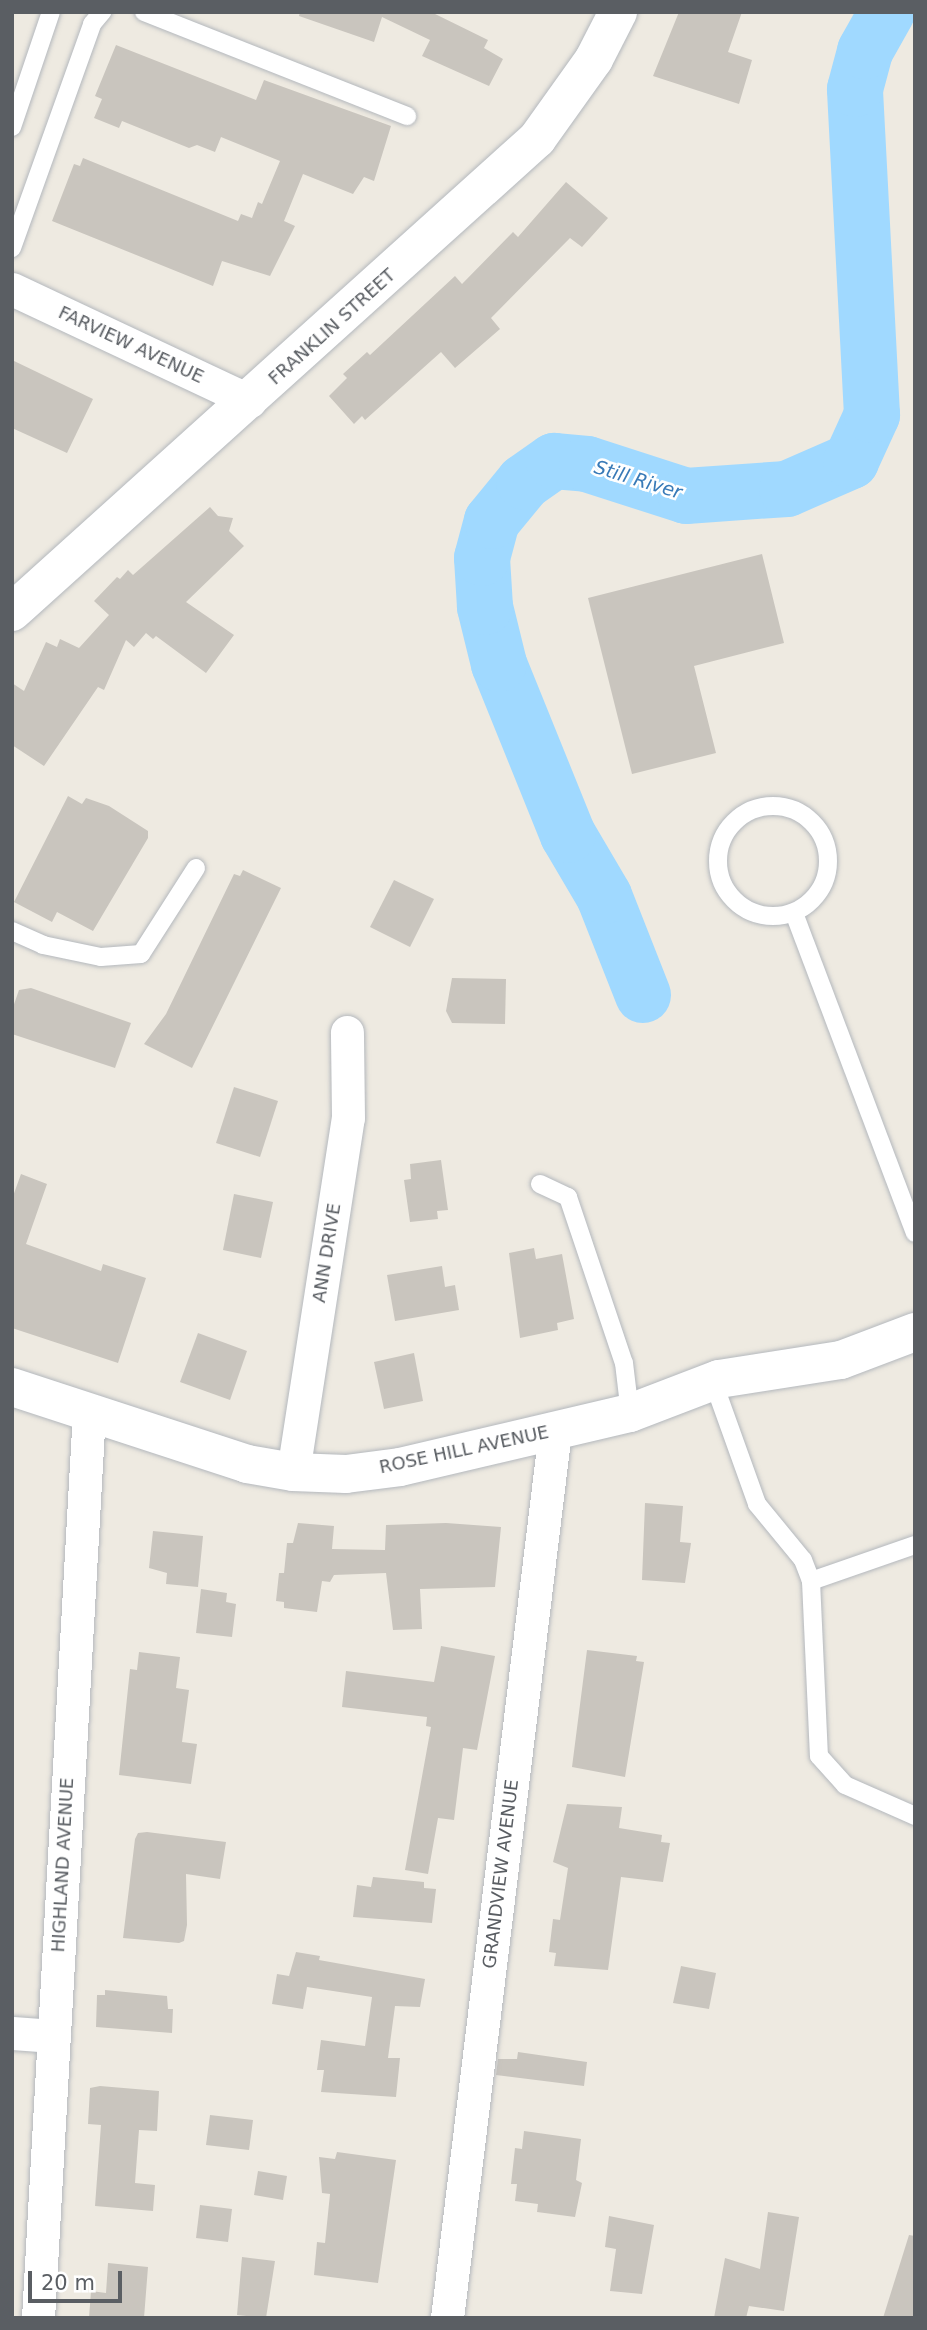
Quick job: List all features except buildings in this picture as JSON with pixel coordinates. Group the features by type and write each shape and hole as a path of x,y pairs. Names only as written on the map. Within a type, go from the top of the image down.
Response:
{"street":[{"name":"FRANKLIN STREET","path":"12,612 250,401 537,139 594,60 618,12"},
{"name":"FARVIEW AVENUE","path":"12,289 250,401"},
{"name":"ANN DRIVE","path":"293,1472 348,1118 347,1032"},
{"name":"ROSE HILL AVENUE","path":"12,1387 201,1451 293,1472 346,1474 400,1467 630,1413 713,1381 841,1360 915,1332"},
{"name":"HIGHLAND AVENUE","path":"38,2318 89,1412"},
{"name":"GRANDVIEW AVENUE","path":"447,2318 555,1431"},
{"path":"12,2033 54,2036"}],"lane":[{"path":"12,127 51,12"},
{"path":"12,248 92,24 102,12"},
{"path":"144,12 407,116"},
{"path":"784,807 801,813 824,841 825,876 818,893 794,913 753,914 725,889 718,854 734,822 749,811 784,807"},
{"path":"12,930 43,946 101,957 141,954 196,868"},
{"path":"794,913 915,1233"},
{"path":"540,1184 568,1197 624,1363 630,1413"},
{"path":"713,1381 757,1504 803,1560 811,1581 819,1756 845,1785 915,1816"},
{"path":"811,1581 915,1545"}],"waterway":[{"name":"Still River","path":"643,995 604,896 568,835 499,664 485,607 482,558 492,521 524,482 554,461 587,464 686,496 787,489 851,461 872,415 855,89 865,51 887,12"}]}
